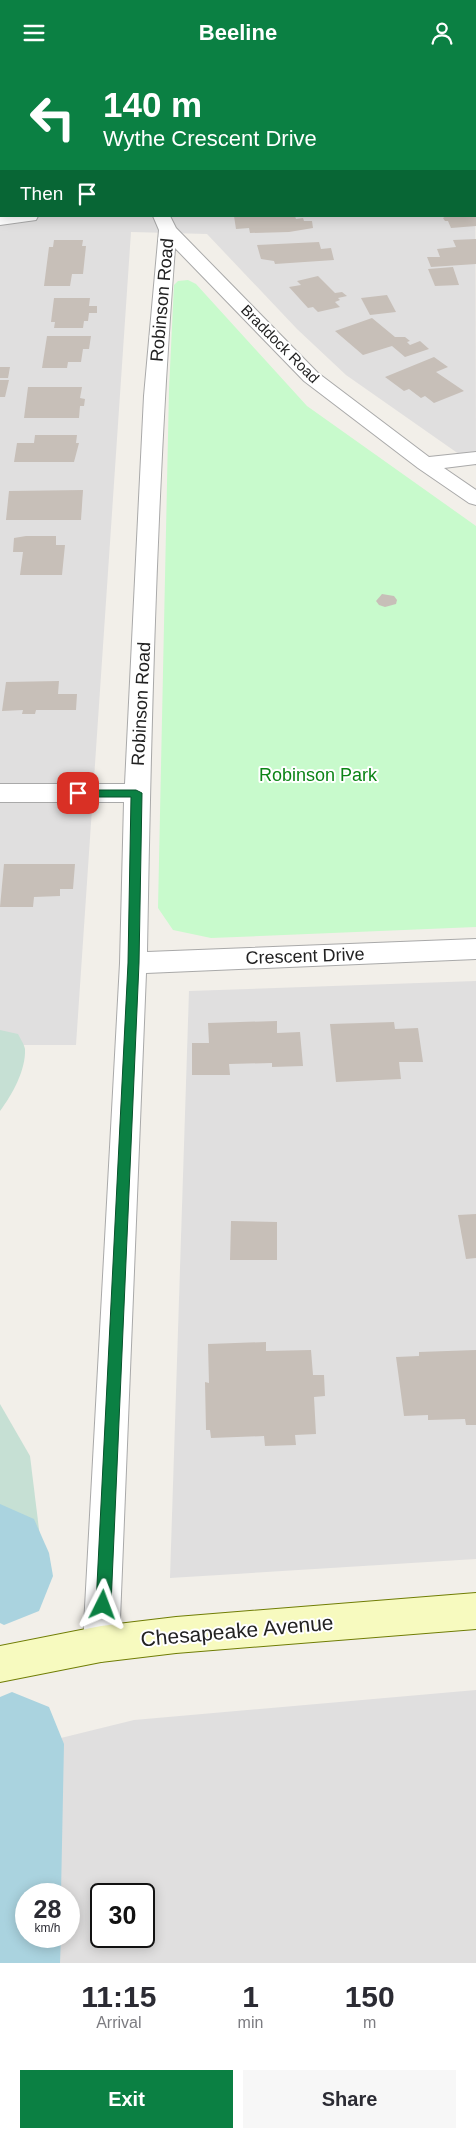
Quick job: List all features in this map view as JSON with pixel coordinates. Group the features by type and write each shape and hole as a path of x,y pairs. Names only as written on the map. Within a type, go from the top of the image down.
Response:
{"main road":[{"name":"Chesapeake Avenue","path":"0,1664 101,1644 176,1635 476,1611"}],"street":[{"path":"0,220 22,217"},
{"name":"Braddock Road","path":"165,223 311,377 425,464 476,499"},
{"name":"Robinson Road","path":"101,1644 133,963 136,793 154,397 165,223"},
{"path":"425,464 476,458"},
{"path":"0,793 136,793"},
{"name":"Crescent Drive","path":"133,963 476,949"}],"shaded area":[{"path":"0,217 475,217 476,466 346,375 297,329 207,234 131,232 76,1045 0,1045"},
{"path":"476,981 476,1559 170,1578 189,991"},
{"path":"476,1690 476,1963 0,1963 0,1753 134,1720"}],"green space":[{"name":"Robinson Park","path":"188,280 196,284 307,406 476,526 476,927 211,938 173,930 158,908 169,389 174,285 178,281"},
{"path":"0,1030 18,1034 25,1049 25,1057 21,1074 0,1111"},
{"path":"0,1404 30,1456 43,1562 0,1570"}],"building":[{"path":"234,217 303,218 304,221 312,221 313,228 289,232 250,233 249,228 236,229"},
{"path":"476,217 476,226 451,228 448,221 445,221 443,218"},
{"path":"476,239 476,264 431,267 427,257 440,257 437,249 456,247 453,240"},
{"path":"54,240 83,240 82,246 86,246 83,274 72,274 70,286 44,286 49,247 53,247"},
{"path":"319,242 321,249 331,248 334,260 275,264 274,261 261,259 257,245"},
{"path":"453,267 459,285 435,286 428,269"},
{"path":"318,276 335,293 342,292 347,296 338,298 340,300 335,302 340,307 318,312 313,307 308,308 289,287 301,285 297,281"},
{"path":"387,295 396,312 370,315 361,298"},
{"path":"54,298 90,298 89,306 97,306 97,313 89,313 88,321 84,321 83,328 54,328 55,322 51,322"},
{"path":"372,318 395,337 405,337 410,341 407,342 410,345 420,341 429,349 405,357 392,346 363,355 335,331"},
{"path":"47,336 91,336 89,349 83,349 81,362 68,362 67,368 42,368"},
{"path":"434,357 448,367 436,372 464,391 434,403 425,396 421,398 409,389 404,391 385,377"},
{"path":"0,367 10,367 8,378 0,378"},
{"path":"0,380 9,380 5,397 0,397"},
{"path":"28,387 82,387 80,398 85,399 84,406 80,406 79,418 24,418"},
{"path":"35,435 77,435 76,443 79,443 74,462 14,462 17,443 34,443"},
{"path":"83,490 81,520 6,520 9,491"},
{"path":"56,536 56,545 65,545 62,575 20,575 23,552 13,552 14,538"},
{"path":"382,594 394,596 397,600 396,604 385,607 379,605 376,601"},
{"path":"59,681 58,694 77,694 76,710 36,710 35,714 22,714 23,710 2,711 6,682"},
{"path":"4,864 75,864 73,889 60,889 60,896 34,897 33,907 0,907"},
{"path":"277,1021 277,1033 300,1032 303,1066 272,1067 272,1063 229,1064 230,1075 192,1075 192,1043 209,1043 208,1023"},
{"path":"394,1022 395,1029 418,1028 423,1062 399,1062 401,1079 336,1082 330,1024"},
{"path":"476,1214 476,1258 466,1259 458,1215"},
{"path":"231,1221 277,1222 277,1260 230,1260"},
{"path":"266,1342 266,1351 311,1350 313,1375 324,1375 325,1396 314,1397 316,1434 295,1435 296,1445 265,1446 264,1436 211,1438 210,1430 206,1430 205,1382 209,1383 208,1344"},
{"path":"476,1350 476,1425 466,1425 465,1419 428,1420 428,1415 404,1416 396,1357 419,1356 419,1352"}],"waterway":[{"path":"0,1553 4,1576"},
{"path":"4,1963 12,1744"}],"route":[{"path":"78,793 136,793 133,963 103,1605"}]}
